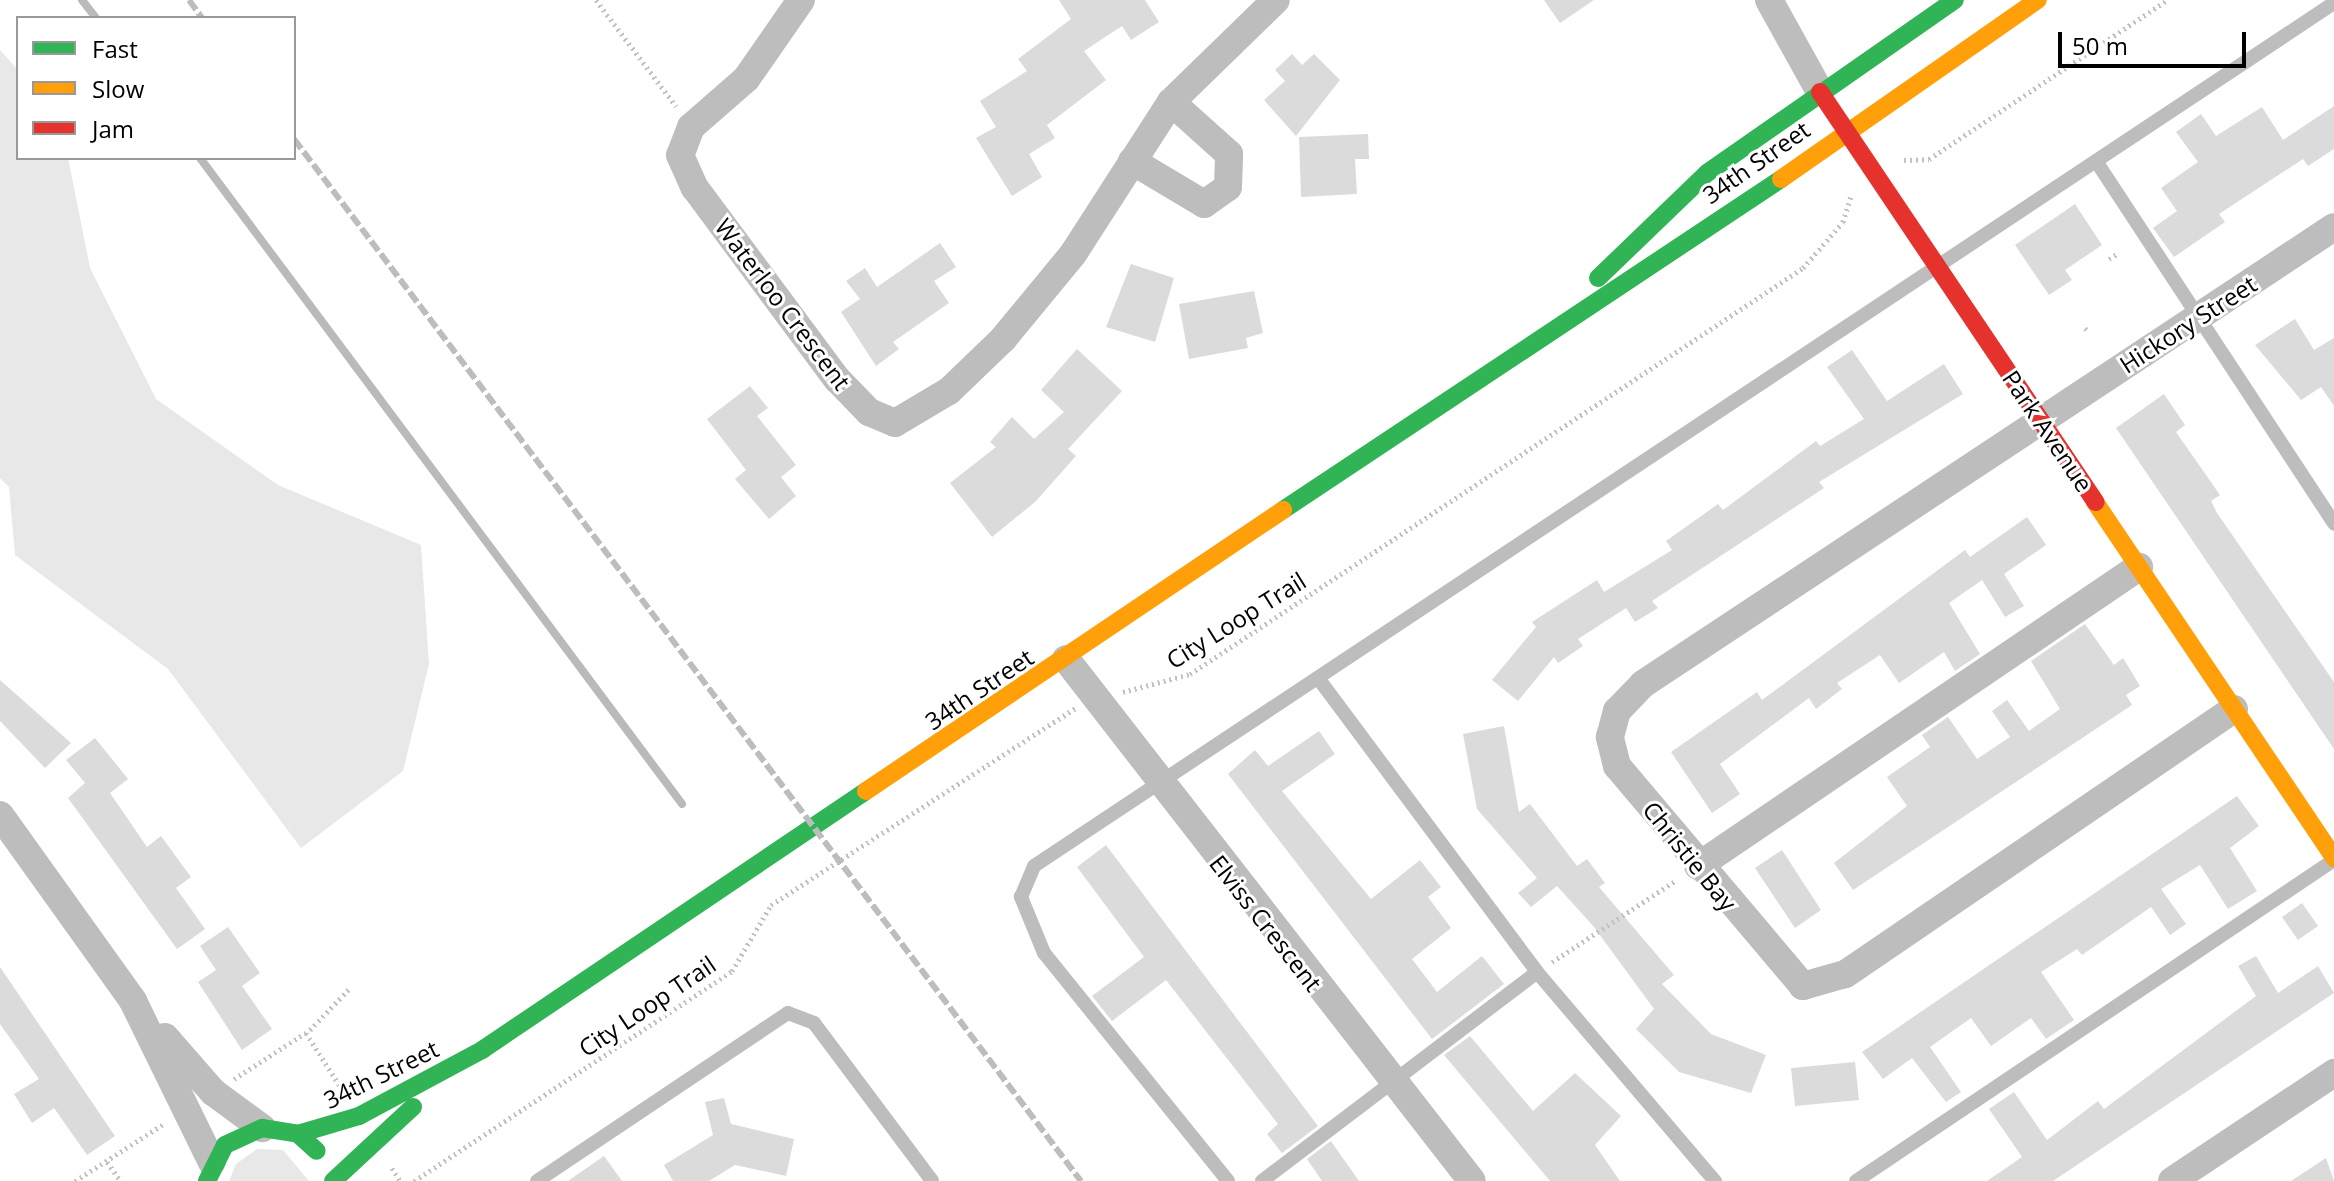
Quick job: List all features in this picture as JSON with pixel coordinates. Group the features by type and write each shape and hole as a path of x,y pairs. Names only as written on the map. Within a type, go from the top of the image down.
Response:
{"main road":[{"name":"34th Street","path":"1501,363 1707,173 1955,0"},
{"name":"34th Street","path":"298,1134 359,1116 482,1050 1501,363 1642,275 1845,130 2038,0"},
{"name":"Park Avenue","path":"1820,92 2334,859"},
{"name":"34th Street","path":"332,1181 482,1050"},
{"path":"210,1172 225,1145 262,1128 298,1134 314,1147 332,1181"}],"street":[{"path":"691,127 746,79 801,0"},
{"name":"Waterloo Crescent","path":"691,127 680,155 695,188 837,379 869,412 895,423 949,391 1003,339 1073,254 1171,102 1276,0"},
{"name":"Park Avenue","path":"1769,0 1820,92"},
{"path":"1132,161 1204,204 1228,187 1229,154 1171,102"},
{"name":"Hickory Street","path":"2040,420 2198,320 2334,227"},
{"name":"Christie Bay","path":"2040,420 1643,684 1617,711 1610,737 1617,766 1698,866 1803,986 1845,974 2234,709"},
{"path":"1698,866 2139,567"},
{"name":"Elviss Crescent","path":"1066,659 1156,783 1390,1082 1472,1181"},
{"path":"0,815 133,1001 213,1092 262,1128"},
{"path":"133,1001 210,1172"},
{"path":"2172,1181 2334,1073"}],"lane":[{"path":"1228,1181 1044,953 1021,897 1034,866 2334,3"},
{"path":"2096,161 2334,524"},
{"path":"1318,678 1537,972 1715,1181"},
{"path":"1856,1181 2334,859"},
{"path":"1262,1181 1537,972"},
{"path":"537,1181 788,1013 814,1023 932,1181"}],"path":[{"path":"596,0 691,127"},
{"path":"1900,161 1929,159 2167,0"},
{"name":"City Loop Trail","path":"414,1181 732,971 771,905 1096,699 1190,674 1803,268 1843,222 1859,186"},
{"path":"2109,259 2117,254"},
{"path":"1537,972 1698,866"},
{"path":"221,1087 306,1033 350,988"},
{"path":"306,1033 346,1096"},
{"path":"75,1181 178,1115"},
{"path":"107,1162 121,1181"}],"shaded area":[{"path":"0,50 16,68 16,160 68,160 90,268 156,399 278,485 421,545 429,664 403,771 301,848 168,669 15,555 9,487 0,478"},
{"path":"257,1149 283,1150 309,1181 229,1181 236,1164"}],"building":[{"path":"1059,0 1145,0 1159,22 1131,40 1122,26 1084,51 1106,80 1047,125 1055,138 1029,154 1042,177 1012,196 976,138 996,127 980,101 1027,71 1018,59 1071,19"},
{"path":"1544,0 1594,0 1560,23"},
{"path":"1292,54 1302,65 1314,54 1340,80 1296,136 1264,100 1285,81 1275,70"},
{"path":"2334,106 2334,149 2308,166 2303,159 2219,214 2225,222 2174,257 2153,228 2177,211 2161,188 2198,162 2176,132 2201,114 2216,136 2262,107 2283,140"},
{"path":"1368,134 1369,159 1355,159 1357,194 1301,197 1299,137"},
{"path":"2075,204 2102,245 2065,270 2072,280 2049,295 2015,245"},
{"path":"940,243 956,267 934,281 949,303 893,342 899,349 876,366 841,312 860,299 846,281 865,268 877,287"},
{"path":"1131,264 1174,278 1155,342 1106,327"},
{"path":"1254,291 1263,333 1246,338 1248,348 1189,359 1179,304"},
{"path":"2295,319 2314,350 2334,338 2334,406 2321,387 2301,400 2255,345"},
{"path":"1077,349 1122,391 1068,449 1076,456 1035,502 992,537 950,483 996,447 990,442 1012,417 1034,439 1064,412 1041,390"},
{"path":"1852,350 1887,401 1944,364 1963,394 1819,482 1824,488 1652,601 1658,608 1635,622 1626,608 1578,639 1583,646 1558,663 1554,657 1518,701 1492,680 1536,627 1532,622 1597,580 1604,592 1672,550 1666,541 1718,504 1723,510 1816,441 1820,446 1864,419 1827,367"},
{"path":"750,386 768,408 757,416 796,465 781,477 796,496 769,519 735,479 746,470 707,419"},
{"path":"2164,394 2185,425 2176,432 2220,495 2211,501 2217,513 2334,682 2334,749 2116,428"},
{"path":"2027,517 2046,545 2004,574 2024,606 2005,617 1982,580 1949,603 1980,654 1955,671 1944,652 1899,683 1880,655 1837,683 1842,689 1816,709 1809,698 1720,764 1740,794 1712,813 1671,752 1757,692 1762,700 1965,550 1970,557"},
{"path":"2085,624 2114,665 2123,658 2140,686 2126,695 2132,705 1853,890 1834,863 1907,806 1887,777 1930,747 1922,735 1948,717 1977,759 2010,737 1992,711 2007,700 2029,731 2060,709 2031,661"},
{"path":"0,680 71,743 45,768 0,721"},
{"path":"1504,726 1519,812 1530,804 1577,866 1587,859 1605,883 1599,887 1674,975 1662,984 1711,1034 1766,1055 1751,1093 1679,1072 1636,1029 1654,1009 1594,927 1557,886 1531,907 1518,893 1537,878 1477,809 1463,734"},
{"path":"1319,731 1335,754 1282,791 1371,899 1420,860 1441,887 1428,897 1451,928 1412,959 1437,992 1482,956 1504,984 1432,1039 1228,774 1255,750 1268,766"},
{"path":"95,738 128,779 110,793 147,847 161,836 191,877 176,888 205,929 177,949 68,798 85,783 66,760"},
{"path":"2237,796 2259,826 2230,848 2257,891 2228,909 2200,865 2161,889 2186,924 2170,935 2151,907 2082,955 2077,949 2041,972 2074,1020 2046,1039 2031,1018 1991,1046 1971,1018 1930,1047 1961,1092 1946,1102 1912,1058 1883,1079 1862,1052"},
{"path":"1106,845 1318,1126 1282,1153 1267,1134 1278,1124 1166,980 1112,1021 1092,996 1144,957 1077,867"},
{"path":"1782,850 1821,910 1795,928 1755,868"},
{"path":"2302,903 2318,926 2298,940 2282,917"},
{"path":"228,927 260,973 242,986 272,1029 242,1050 198,982 216,970 200,946"},
{"path":"2256,956 2278,993 2318,966 2334,993 2053,1181 1987,1181 2022,1157 1989,1109 2014,1092 2047,1140 2098,1101 2104,1109 2256,996 2238,966"},
{"path":"0,967 115,1136 87,1155 54,1108 32,1123 14,1094 39,1079 0,1024"},
{"path":"1470,1036 1533,1111 1575,1073 1621,1116 1595,1145 1620,1181 1550,1181 1444,1055"},
{"path":"1855,1062 1859,1100 1795,1106 1791,1068"},
{"path":"724,1098 731,1124 794,1139 786,1176 735,1165 709,1181 673,1181 664,1165 713,1135 705,1102"},
{"path":"1331,1141 1359,1181 1322,1181 1307,1159"},
{"path":"604,1156 622,1181 568,1181"},
{"path":"2326,1158 2334,1181 2291,1181"}],"waterway":[{"path":"82,0 94,16"},
{"path":"201,160 682,804"}],"railway":[{"path":"189,0 201,16"},
{"path":"296,142 1081,1181"}],"traffic: fast":[{"path":"1598,278 1707,173 1955,0"},
{"path":"1283,510 1781,179"},
{"path":"298,1134 359,1116 482,1050 866,791"},
{"path":"333,1181 413,1107"},
{"path":"207,1181 225,1145 262,1128 298,1134 317,1151"}],"traffic: slow":[{"path":"1781,179 2038,0"},
{"path":"2095,502 2334,858"},
{"path":"866,791 1283,510"}],"traffic: jam":[{"path":"1820,92 2095,502"}]}
